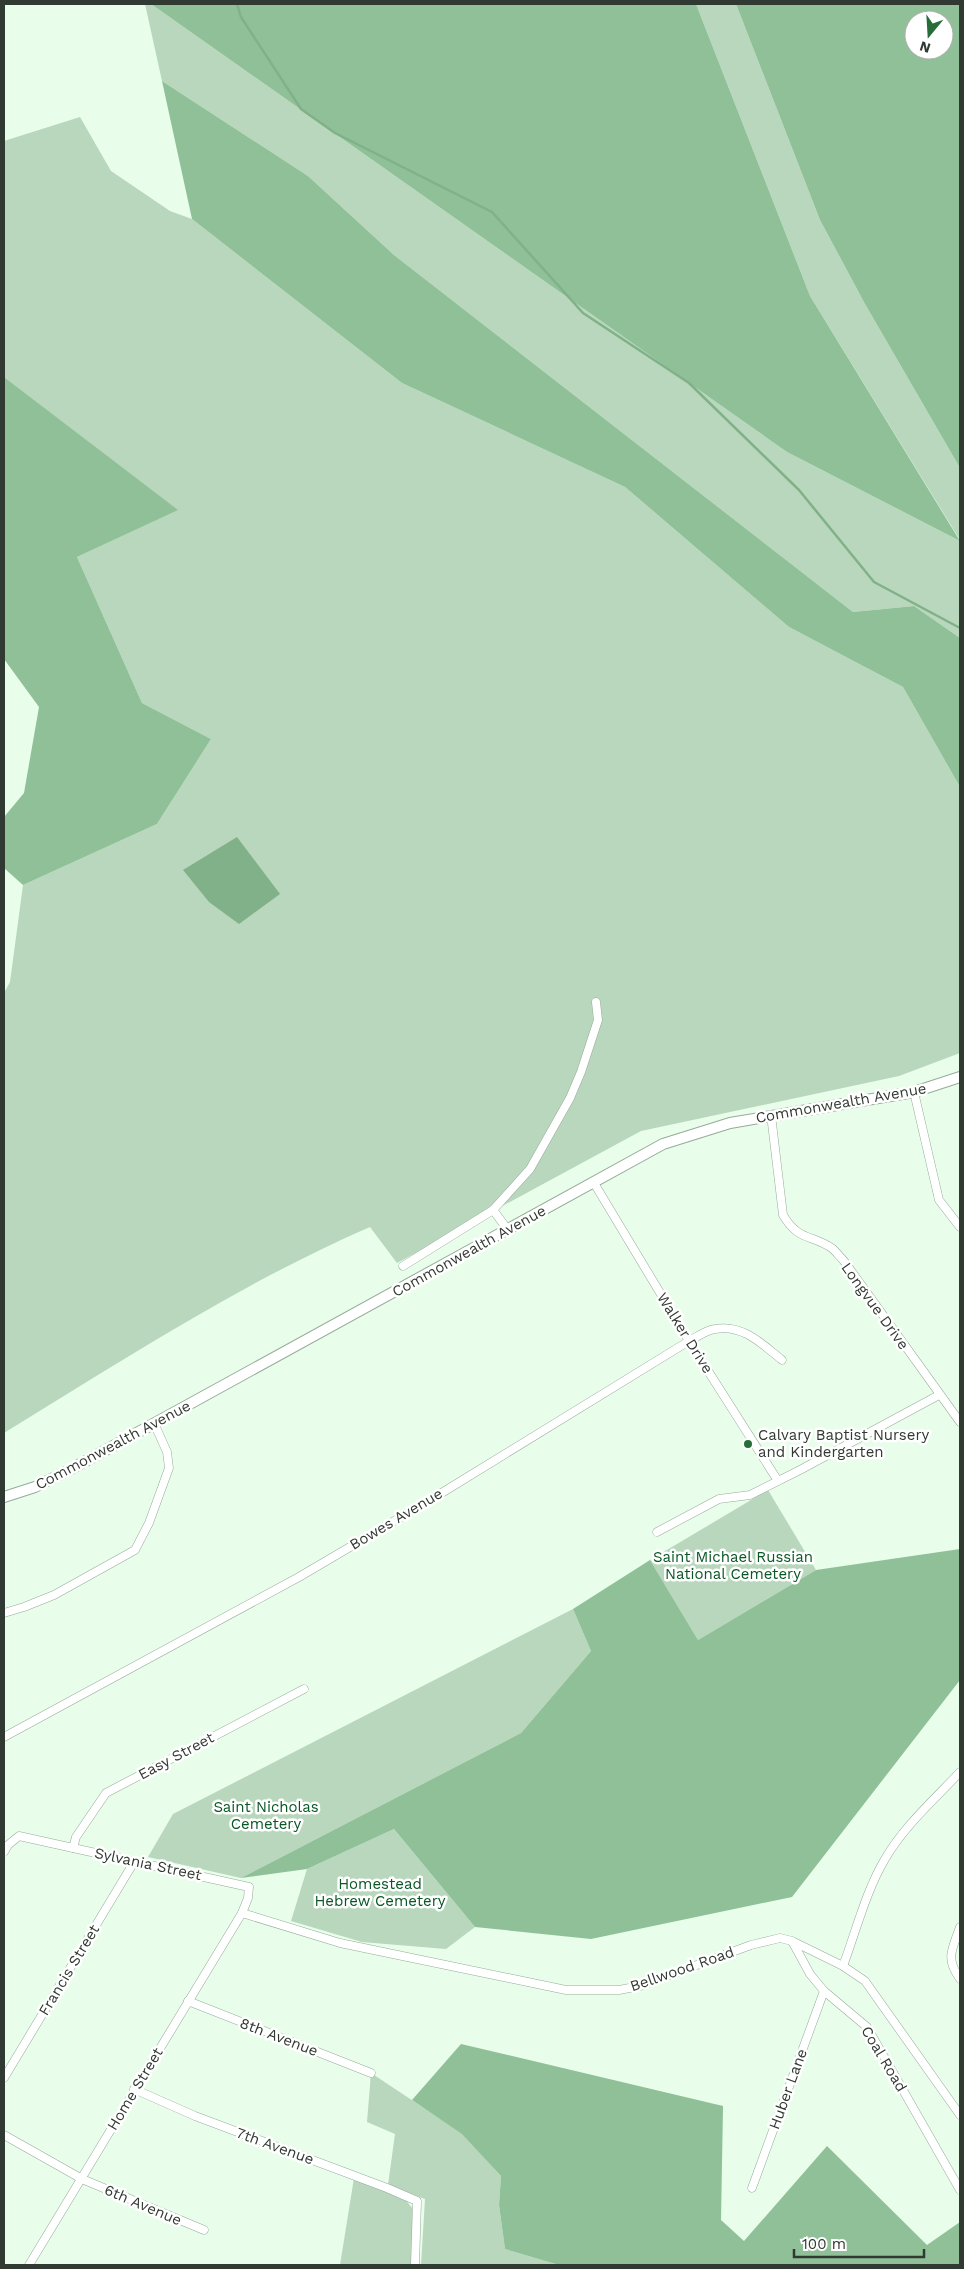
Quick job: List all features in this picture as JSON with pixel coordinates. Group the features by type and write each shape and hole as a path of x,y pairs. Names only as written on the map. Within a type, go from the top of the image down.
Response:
{"street":[{"path":"402,1266 493,1210 530,1169 545,1146 581,1072 598,1020 596,1002"},
{"name":"Commonwealth Avenue","path":"4,1498 26,1491 52,1479 663,1144 730,1123 914,1092 960,1077"},
{"path":"914,1092 939,1200 960,1227"},
{"name":"Longvue Drive","path":"771,1115 783,1215 790,1227 801,1236 833,1250 844,1261 960,1422"},
{"name":"Walker Drive","path":"594,1183 689,1341 778,1481"},
{"path":"493,1210 508,1230"},
{"name":"Bowes Avenue","path":"4,1736 299,1577 689,1341 714,1329 734,1329 750,1334 782,1360"},
{"path":"656,1532 719,1499 750,1495 939,1395"},
{"path":"4,1613 54,1595 135,1550 149,1523 168,1468 167,1452 154,1423"},
{"name":"Easy Street","path":"73,1848 76,1837 106,1793 304,1689"},
{"path":"843,1966 876,1875 886,1858 917,1817 960,1772"},
{"name":"Sylvania Street","path":"4,1852 8,1845 19,1836 249,1887 248,1898 242,1913"},
{"name":"Francis Street","path":"4,2078 134,1862"},
{"name":"Bellwood Road","path":"242,1913 340,1943 566,1990 619,1990 640,1986 751,1944 780,1938 792,1941 843,1966 865,1981 960,2115"},
{"name":"Home Street","path":"28,2265 242,1913"},
{"path":"960,1927 949,1956 952,1968 960,1979"},
{"name":"Coal Road","path":"792,1941 810,1974 824,1991 867,2027 960,2190"},
{"name":"Huber Lane","path":"752,2188 824,1991"},
{"name":"8th Avenue","path":"188,2001 371,2073"},
{"name":"7th Avenue","path":"134,2089 195,2116 388,2188 417,2201 415,2265"},
{"name":"6th Avenue","path":"4,2134 82,2179 204,2230"}],"green space":[{"path":"145,4 151,4 787,452 960,541 960,638 914,606 853,612 394,255 308,176 162,81"},
{"path":"696,4 736,4 820,220 865,304 960,468 960,540 810,296"},
{"path":"80,117 111,171 170,211 192,219 402,383 625,487 789,627 903,687 960,787 960,1053 899,1076 641,1131 397,1263 370,1227 322,1249 229,1298 4,1433 4,993 10,982 23,885 157,824 211,739 142,703 77,557 177,510 4,377 4,141"},
{"name":"Saint Michael Russian National Cemetery","path":"768,1490 816,1570 698,1640 650,1560"},
{"name":"Saint Nicholas Cemetery","path":"573,1609 591,1651 521,1733 241,1878 148,1857 173,1814"},
{"name":"Homestead Hebrew Cemetery","path":"394,1829 475,1927 446,1949 362,1942 291,1921 307,1869"},
{"path":"371,2073 463,2134 501,2176 499,2205 505,2249 559,2265 421,2265 425,2199 388,2185 395,2134 367,2122"},
{"path":"354,2178 405,2199 412,2208 412,2265 340,2265"}],"shaded area":[{"path":"151,4 696,4 810,296 960,541 787,452"},
{"path":"736,4 960,4 960,468 865,304 820,220"},
{"path":"162,81 308,176 394,255 853,612 914,606 960,638 960,787 903,687 789,627 625,487 402,383 192,219"},
{"path":"4,377 178,510 77,557 142,703 211,739 157,824 23,885 4,868 4,817 24,793 39,707 4,659"},
{"path":"237,837 280,894 239,924 209,902 183,870"},
{"path":"960,1549 960,1680 792,1897 591,1939 475,1927 394,1829 307,1869 241,1878 521,1733 591,1651 573,1609 650,1560 698,1640 816,1570"},
{"path":"461,2044 723,2106 721,2220 744,2241 827,2146 927,2245 960,2222 960,2265 559,2265 505,2249 499,2205 501,2176 462,2134 412,2100"}],"waterway":[{"path":"237,4 241,17 301,109 335,133 492,212 583,313 689,383 799,490 874,582 960,628"}],"place":[{"name":"Calvary Baptist Nursery and Kindergarten","path":"748,1444"}]}
